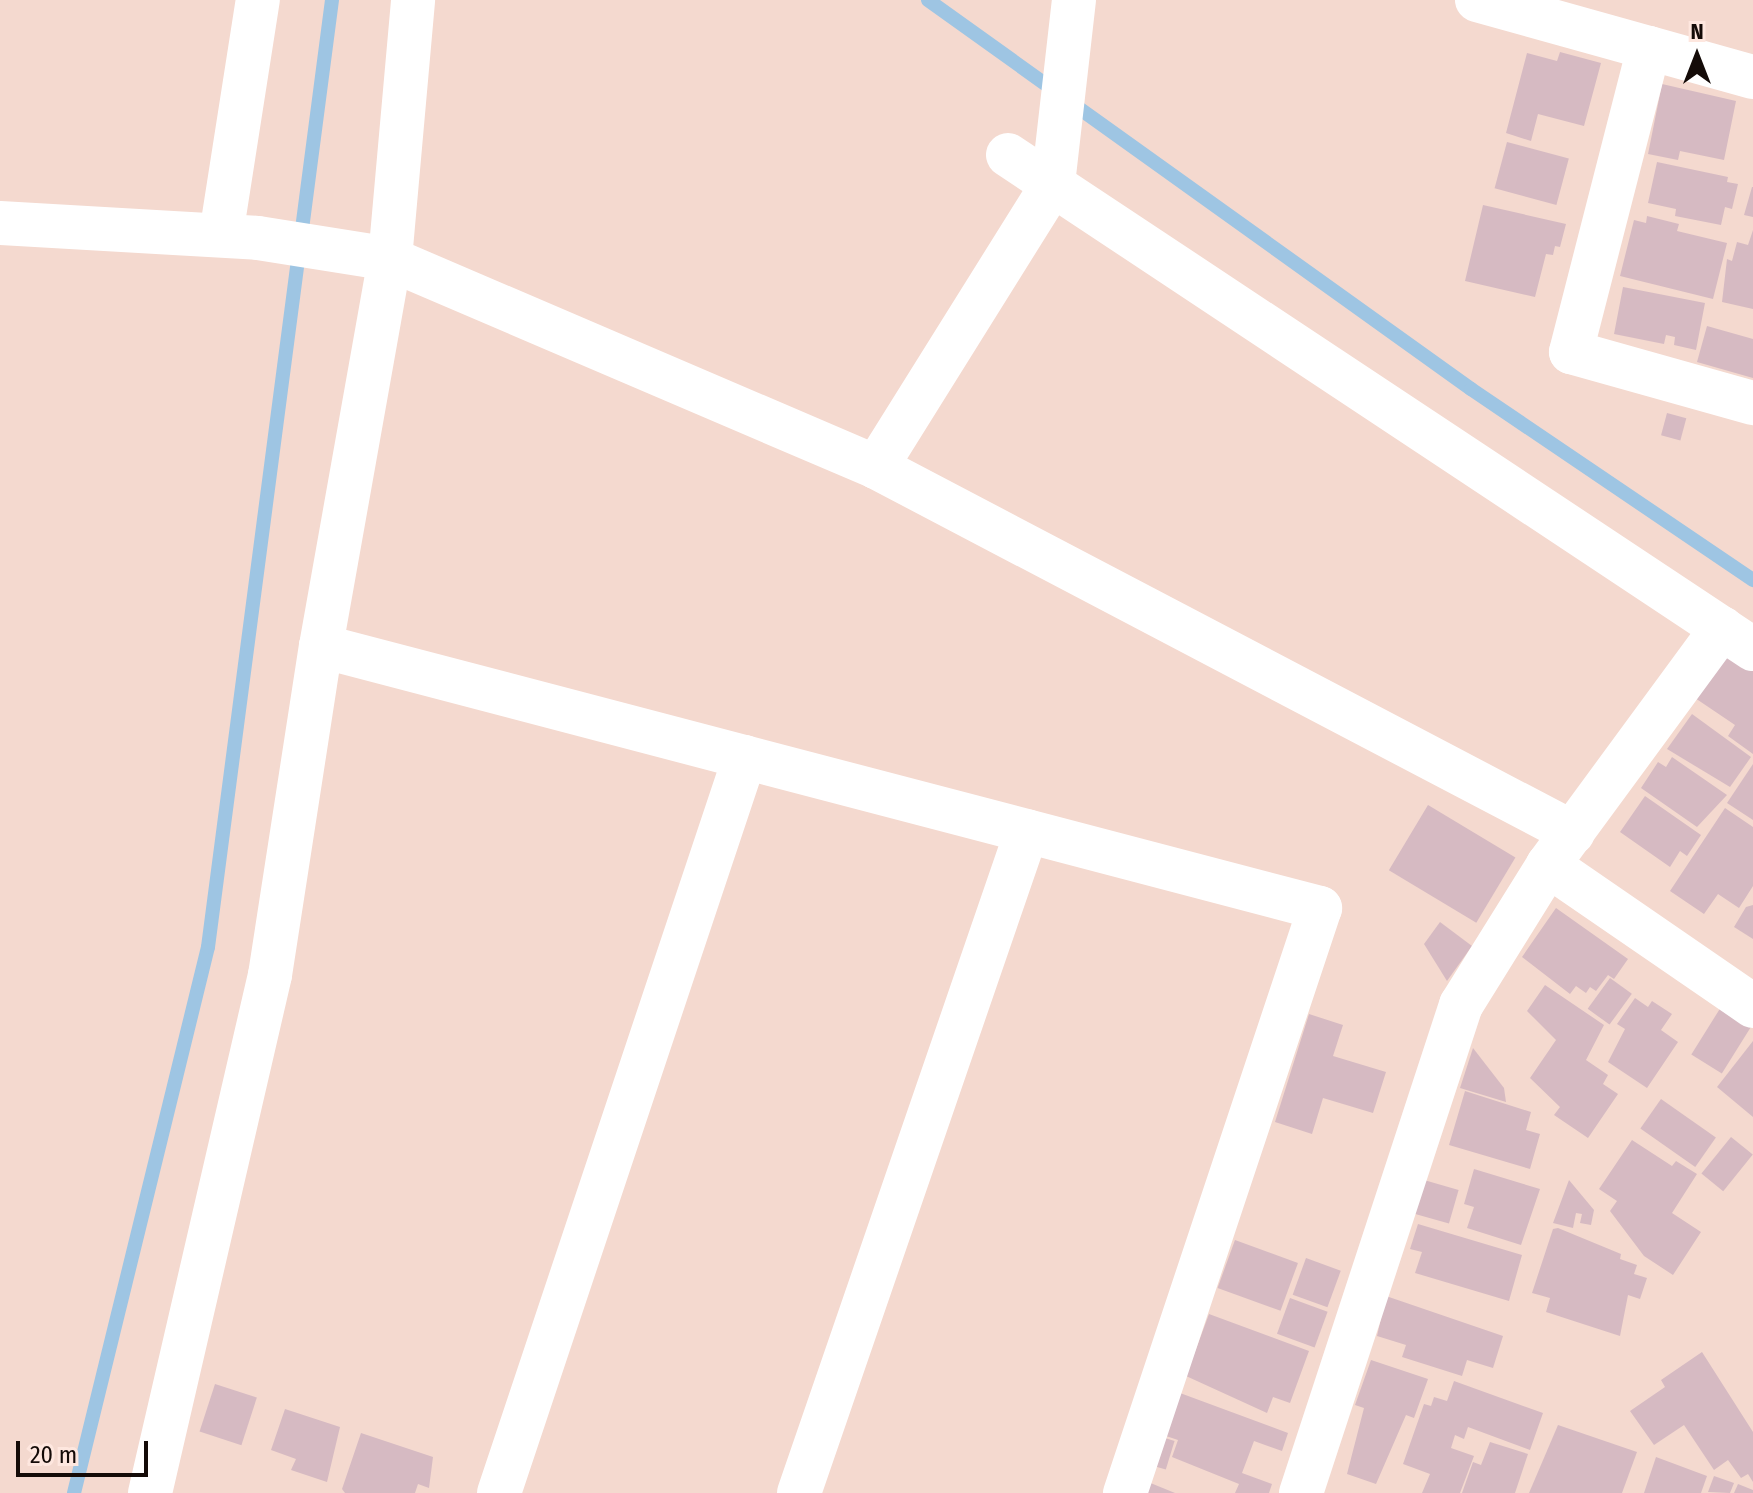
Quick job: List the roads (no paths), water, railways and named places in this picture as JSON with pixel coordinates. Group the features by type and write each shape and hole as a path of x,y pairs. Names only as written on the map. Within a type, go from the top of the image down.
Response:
{"street":[{"path":"240,236 258,0"},
{"path":"161,1490 270,975 378,258 413,0"},
{"path":"1477,0 1753,77"},
{"path":"876,467 1054,174 1073,9"},
{"path":"1649,48 1571,352 1753,403"},
{"path":"1008,155 1054,174 1737,638 1560,849 1461,1005 1302,1493"},
{"path":"0,223 240,236 378,258 876,467 1560,849 1753,1006"},
{"path":"321,646 1320,908 1125,1493"},
{"path":"499,1493 745,757"},
{"path":"799,1493 1027,831"}],"waterway":[{"path":"74,1493 208,947 332,0"},
{"path":"928,0 1471,389 1753,580"}]}
